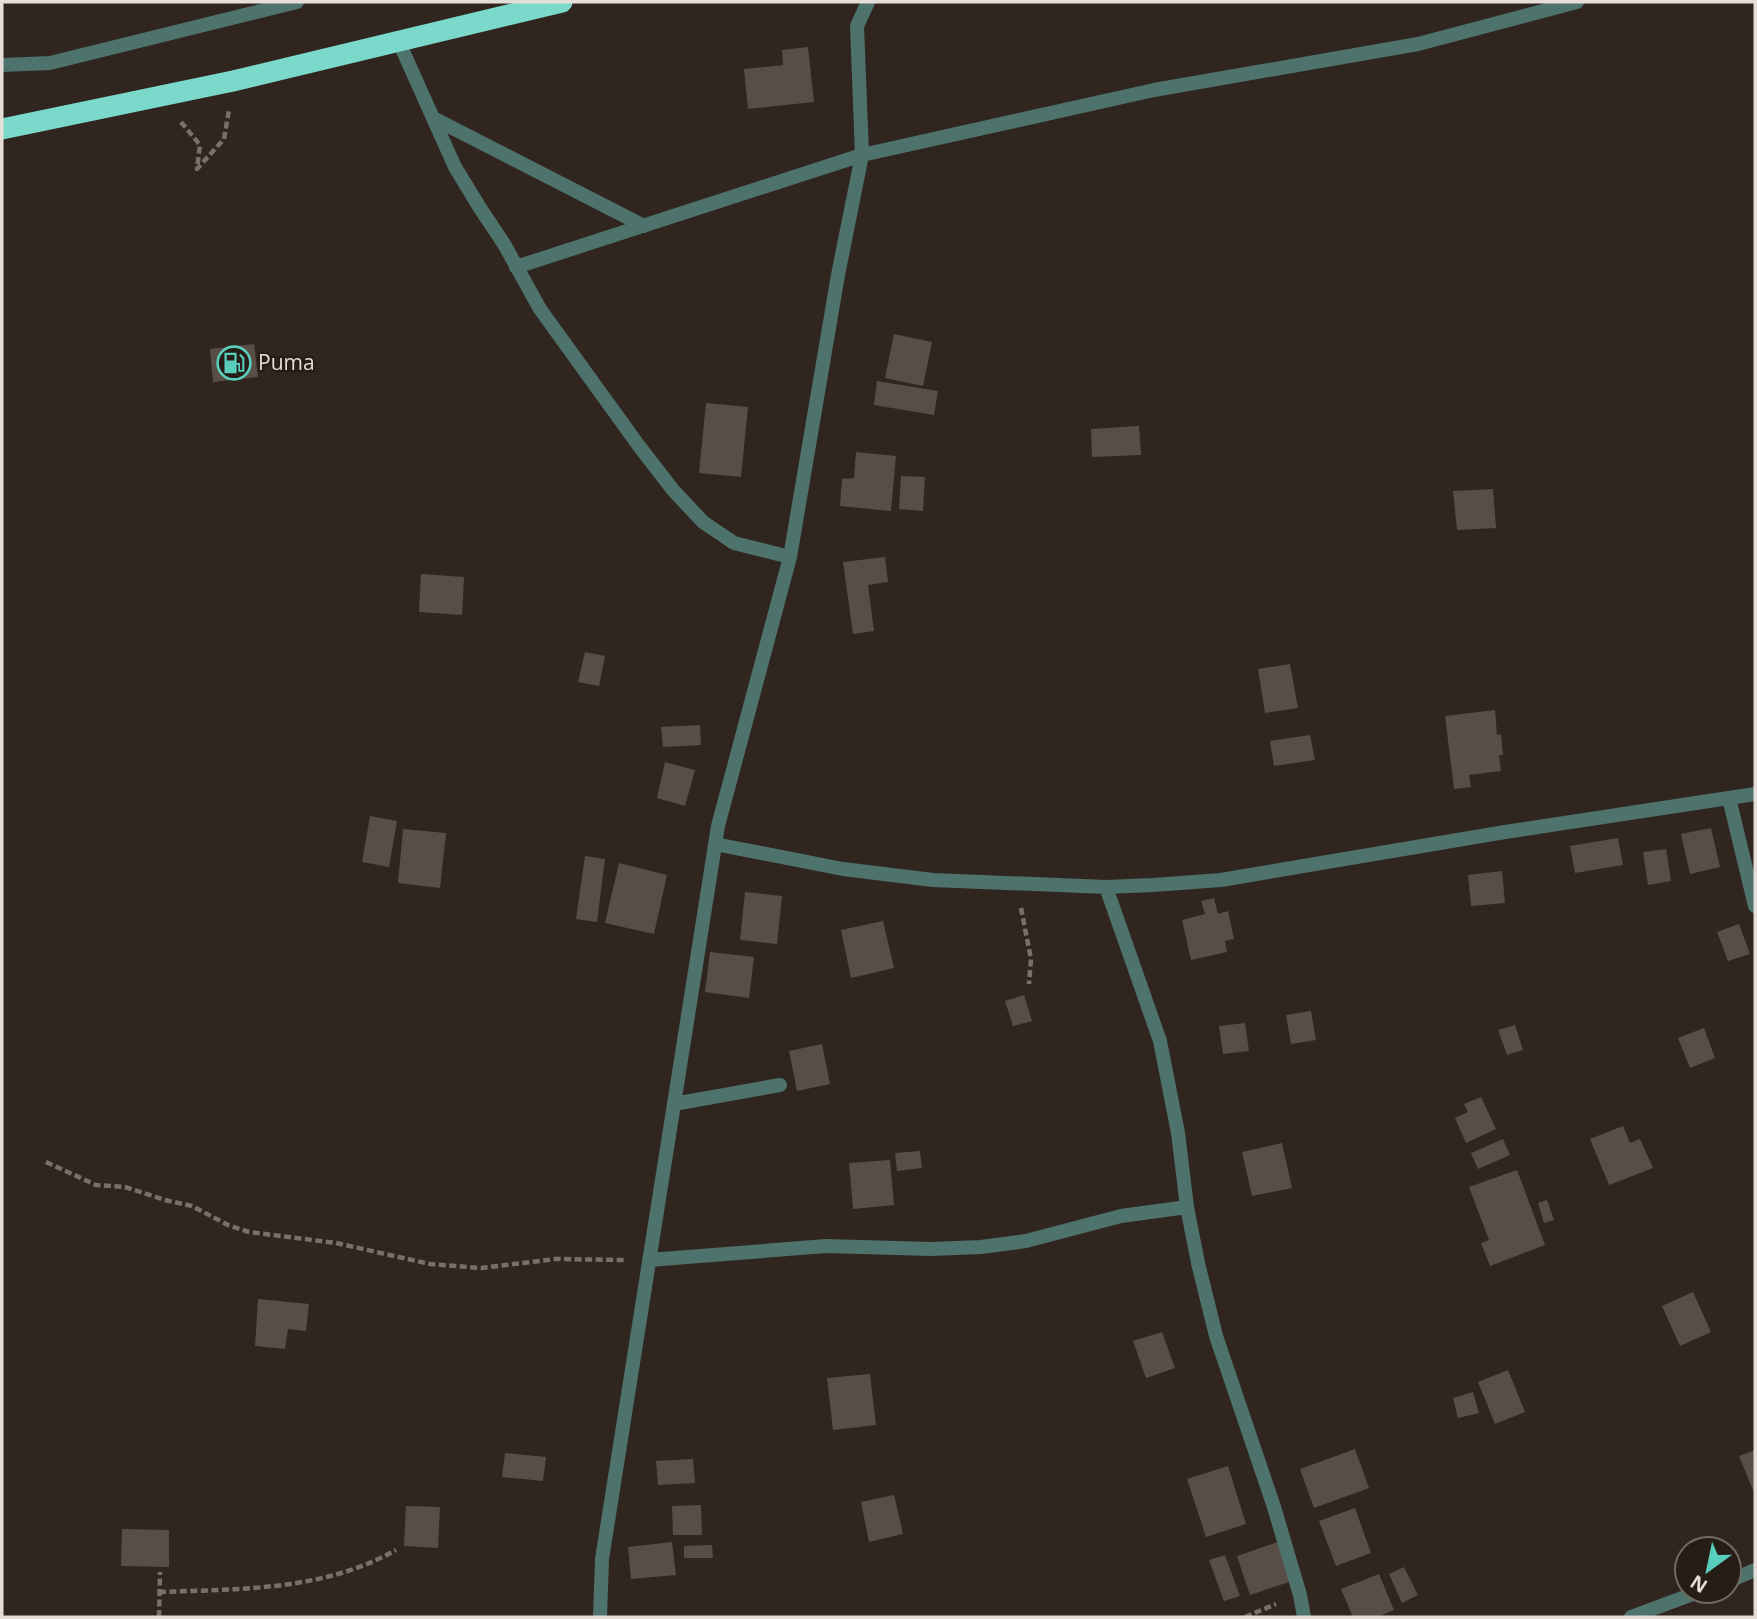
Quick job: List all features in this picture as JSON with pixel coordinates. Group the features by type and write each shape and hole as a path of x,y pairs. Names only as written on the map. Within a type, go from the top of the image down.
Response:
{"highway":[{"path":"2,129 233,81 562,2"}],"street":[{"path":"2,65 50,62 297,2"},
{"path":"600,1617 602,1559 718,826 790,557 838,275 862,155 857,26 868,2"},
{"path":"516,267 862,155 1154,90 1418,44 1577,2"},
{"path":"398,40 456,167 540,309 639,446 673,490 703,522 734,544 790,557"},
{"path":"435,119 644,226"},
{"path":"716,844 843,869 933,880 1106,887 1221,880 1505,832 1755,794"},
{"path":"1729,798 1755,906"},
{"path":"1106,887 1160,1041 1178,1133 1187,1208 1216,1336 1274,1507 1304,1617"},
{"path":"674,1104 780,1085"},
{"path":"649,1261 826,1246 931,1250 981,1247 1026,1241 1121,1216 1187,1208"},
{"path":"1631,1617 1673,1601"}],"path":[{"path":"155,97 184,124 200,145 197,169 223,139 233,81"},
{"path":"1017,883 1031,959 1029,984"},
{"path":"46,1162 96,1185 125,1187 192,1206 228,1225 249,1232 337,1243 430,1264 481,1268 556,1259 649,1261"},
{"path":"159,1592 282,1586 370,1565 396,1550"},
{"path":"159,1617 160,1572"}],"building":[{"path":"808,47 814,102 748,109 744,69 783,65 782,50"},
{"path":"894,334 932,342 923,386 885,378"},
{"path":"254,344 258,377 213,382 210,349"},
{"path":"877,381 938,391 934,415 874,405"},
{"path":"706,403 748,407 741,477 699,473"},
{"path":"1139,426 1141,455 1092,457 1091,429"},
{"path":"856,452 896,456 891,511 840,506 842,479 854,478"},
{"path":"901,476 925,477 923,511 899,509"},
{"path":"1493,489 1496,528 1457,530 1453,491"},
{"path":"885,557 888,582 868,585 874,631 853,634 843,562"},
{"path":"421,574 464,577 462,615 419,612"},
{"path":"585,652 605,656 599,686 578,682"},
{"path":"1290,664 1298,708 1265,713 1258,669"},
{"path":"1495,710 1497,735 1501,734 1501,771 1469,775 1471,787 1454,789 1445,716"},
{"path":"700,725 701,745 663,747 661,727"},
{"path":"1310,735 1315,760 1274,766 1270,741"},
{"path":"665,762 695,770 685,806 657,798"},
{"path":"370,816 397,821 389,867 362,862"},
{"path":"1711,828 1720,867 1690,874 1681,834"},
{"path":"403,829 446,833 440,888 398,883"},
{"path":"1618,838 1623,865 1575,873 1570,846"},
{"path":"1666,849 1671,881 1648,885 1643,852"},
{"path":"585,856 605,859 597,922 576,919"},
{"path":"619,863 667,875 654,934 605,923"},
{"path":"1502,871 1505,903 1471,906 1468,875"},
{"path":"745,892 782,896 777,944 740,940"},
{"path":"1214,898 1218,914 1228,911 1234,939 1225,941 1227,952 1191,960 1182,920 1205,914 1201,901"},
{"path":"883,921 894,968 851,978 841,930"},
{"path":"1739,924 1750,954 1728,961 1717,932"},
{"path":"710,952 754,957 749,998 705,992"},
{"path":"1024,995 1032,1021 1013,1026 1005,1001"},
{"path":"1311,1011 1316,1040 1291,1044 1286,1015"},
{"path":"1245,1023 1249,1051 1223,1054 1219,1026"},
{"path":"1515,1025 1523,1050 1507,1055 1498,1030"},
{"path":"1704,1028 1715,1058 1690,1068 1678,1038"},
{"path":"822,1044 830,1084 797,1091 789,1051"},
{"path":"1481,1097 1496,1129 1466,1143 1455,1118 1468,1112 1464,1104"},
{"path":"1623,1126 1630,1143 1640,1139 1653,1168 1609,1185 1590,1139"},
{"path":"1503,1139 1510,1155 1478,1169 1471,1153"},
{"path":"1282,1143 1292,1188 1252,1196 1242,1152"},
{"path":"920,1151 922,1168 897,1171 895,1153"},
{"path":"890,1160 894,1205 853,1209 849,1163"},
{"path":"1517,1170 1545,1245 1490,1266 1481,1243 1489,1240 1469,1187"},
{"path":"1547,1200 1554,1220 1544,1223 1538,1203"},
{"path":"1693,1292 1711,1332 1680,1346 1662,1306"},
{"path":"258,1299 309,1304 306,1331 288,1329 285,1349 255,1346"},
{"path":"1162,1332 1175,1368 1146,1378 1133,1341"},
{"path":"1508,1370 1525,1412 1495,1424 1478,1382"},
{"path":"870,1374 876,1425 833,1430 827,1378"},
{"path":"1473,1392 1479,1413 1458,1418 1453,1398"},
{"path":"1355,1449 1369,1488 1314,1508 1300,1469"},
{"path":"1755,1450 1755,1495 1739,1456"},
{"path":"505,1453 546,1457 543,1481 502,1477"},
{"path":"693,1459 695,1483 658,1485 656,1461"},
{"path":"1228,1466 1246,1524 1206,1537 1187,1479"},
{"path":"894,1495 903,1534 869,1542 861,1502"},
{"path":"701,1505 702,1535 673,1535 672,1506"},
{"path":"406,1506 440,1507 438,1548 404,1546"},
{"path":"1355,1508 1371,1553 1336,1566 1319,1521"},
{"path":"122,1529 169,1530 169,1567 121,1566"},
{"path":"672,1542 676,1575 631,1579 628,1547"},
{"path":"1278,1542 1292,1581 1250,1595 1237,1556"},
{"path":"712,1545 713,1558 684,1558 684,1546"},
{"path":"1225,1555 1240,1596 1224,1601 1209,1560"},
{"path":"1404,1567 1418,1595 1402,1603 1389,1574"},
{"path":"1379,1574 1394,1610 1377,1617 1353,1617 1341,1589"}],"place":[{"name":"Puma","path":"234,363"}]}
